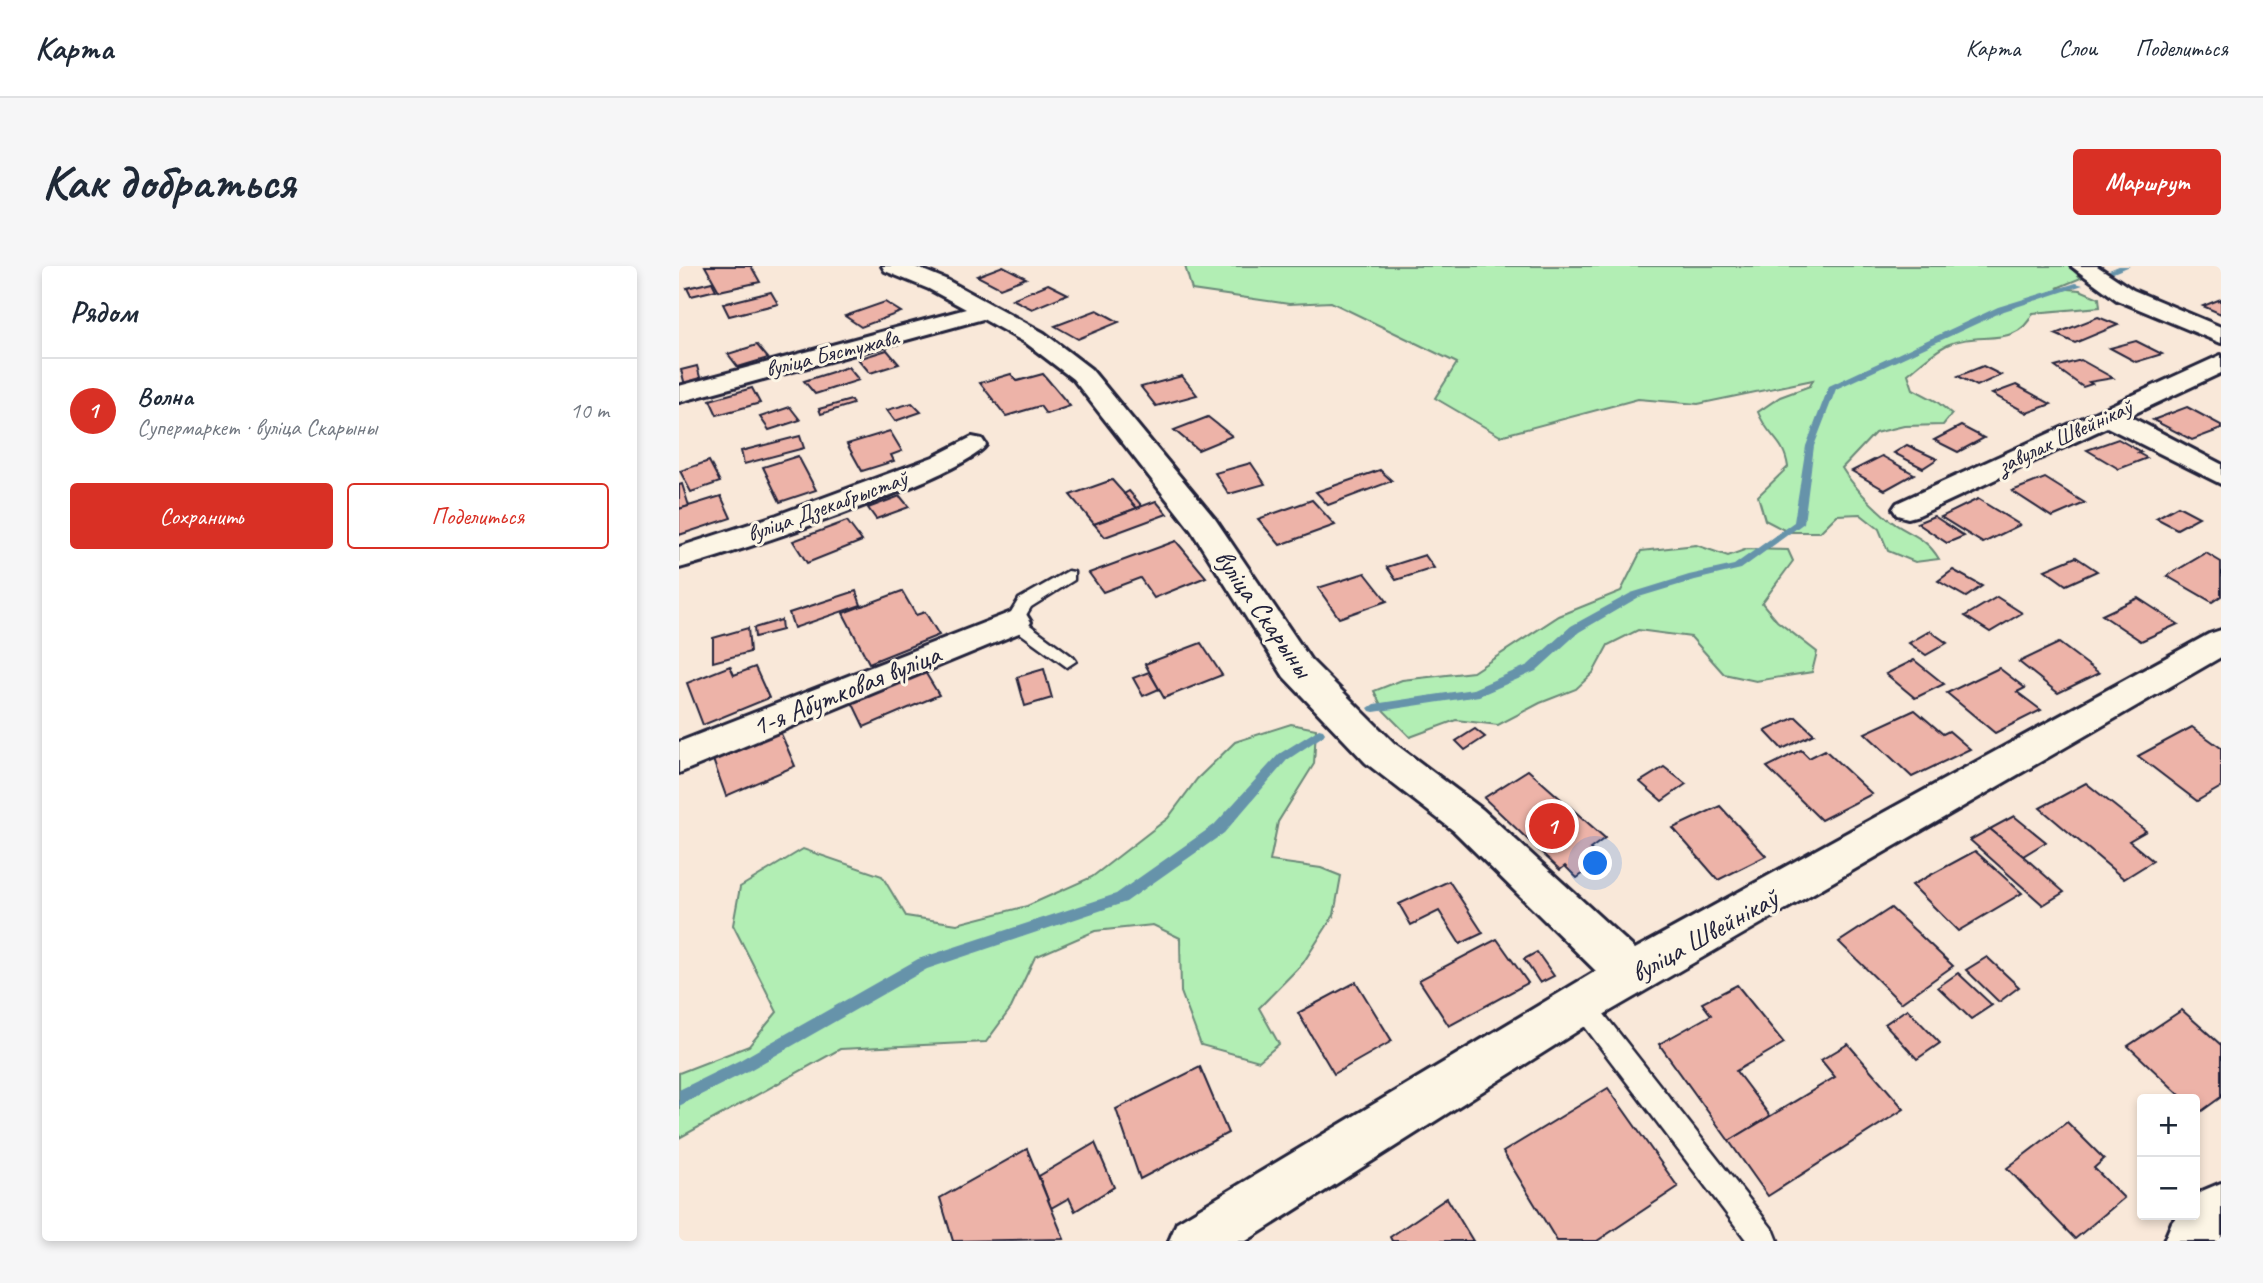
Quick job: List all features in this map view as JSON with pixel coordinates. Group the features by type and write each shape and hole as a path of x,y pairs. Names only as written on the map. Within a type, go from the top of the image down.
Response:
{"street":[{"name":"вуліца Скарыны","path":"893,266 937,284 1035,338 1082,374 1205,526 1297,668 1371,744 1468,820 1632,976"},
{"path":"2082,266 2125,295 2221,336"},
{"name":"вуліца Бястужава","path":"679,394 773,367 883,342 986,311"},
{"name":"завулак Швейнікаў","path":"1908,509 2221,363"},
{"path":"2107,416 2221,475"},
{"name":"вуліца Дзекабрыстаў","path":"679,558 788,522 943,463 972,445"},
{"name":"1-я Абутковая вуліца","path":"679,758 1014,622"},
{"name":"вуліца Швейнікаў","path":"1196,1241 1581,1003 2221,642"},
{"path":"2191,1241 2221,1209"}],"lane":[{"path":"1067,661 1014,622 1025,603 1068,576"},
{"path":"1581,1003 1764,1241"}],"green space":[{"path":"1185,266 2069,266 2081,278 2057,288 2080,290 2099,298 2100,307 2033,313 2017,332 1947,345 1908,374 1913,389 1936,401 1952,414 1943,425 1904,426 1875,433 1842,468 1875,507 1894,524 1927,544 1939,559 1915,562 1888,551 1879,529 1860,514 1837,515 1820,532 1788,532 1765,520 1758,496 1788,467 1783,450 1766,428 1758,412 1780,397 1810,386 1813,380 1698,404 1638,399 1500,436 1435,398 1457,363 1331,302 1289,304 1192,290"},
{"path":"1696,545 1728,556 1747,549 1788,550 1793,561 1762,603 1777,621 1817,652 1812,672 1756,681 1724,674 1691,637 1638,630 1608,645 1593,673 1576,689 1540,703 1498,725 1456,720 1410,737 1384,711 1374,691 1402,680 1473,672 1559,616 1621,591 1641,551"},
{"path":"1291,724 1316,729 1314,764 1278,822 1270,861 1321,868 1341,876 1334,915 1303,963 1259,1008 1279,1044 1259,1061 1201,1045 1181,992 1180,938 1153,925 1095,931 1035,957 1011,1008 986,1042 840,1049 679,1138 679,1073 749,1046 777,1012 733,925 740,887 803,849 882,876 906,916 957,924 1027,906 1092,877 1168,818 1197,779 1235,742"}],"building":[{"path":"705,266 751,266 760,282 719,291"},
{"path":"1003,266 1026,278 1000,288 977,276"},
{"path":"712,282 716,290 691,296 687,288"},
{"path":"1048,284 1068,294 1032,309 1012,299"},
{"path":"771,292 778,304 729,316 723,304"},
{"path":"2221,299 2221,314 2203,306"},
{"path":"885,302 901,312 861,327 845,316"},
{"path":"1097,310 1119,322 1078,339 1055,326"},
{"path":"2098,317 2118,325 2075,343 2055,334"},
{"path":"2136,341 2162,354 2136,362 2110,348"},
{"path":"757,345 768,358 738,367 728,354"},
{"path":"887,350 899,364 870,373 858,359"},
{"path":"2081,360 2113,378 2089,382 2092,384 2083,387 2055,367"},
{"path":"697,366 701,381 685,385 681,370"},
{"path":"1983,366 2001,375 1977,386 1958,376"},
{"path":"848,367 859,380 815,394 804,381"},
{"path":"1011,374 1017,381 1043,374 1070,406 1046,414 1040,406 1006,416 980,383"},
{"path":"1182,376 1197,395 1156,406 1141,387"},
{"path":"2016,385 2051,404 2027,413 1992,394"},
{"path":"752,388 760,403 717,415 710,400"},
{"path":"851,400 853,404 821,414 819,409"},
{"path":"912,403 921,412 895,421 887,410"},
{"path":"790,407 800,420 769,430 760,417"},
{"path":"2187,407 2221,425 2221,429 2192,440 2153,420"},
{"path":"1208,417 1232,436 1198,450 1174,430"},
{"path":"1961,426 1984,438 1958,452 1934,440"},
{"path":"890,431 902,451 891,455 894,461 862,471 847,444"},
{"path":"800,436 804,448 744,464 741,451"},
{"path":"2118,439 2147,458 2119,469 2087,450"},
{"path":"1907,445 1937,459 1923,468 1894,453"},
{"path":"798,456 816,490 780,502 763,467"},
{"path":"1882,456 1914,474 1885,490 1852,471"},
{"path":"709,461 720,482 691,492 680,471"},
{"path":"1251,463 1265,484 1229,494 1215,473"},
{"path":"1380,470 1392,481 1328,505 1316,492"},
{"path":"2045,478 2085,503 2052,517 2012,491"},
{"path":"1112,480 1137,508 1094,524 1070,495"},
{"path":"682,484 689,506 679,509 679,485"},
{"path":"1129,491 1142,506 1137,508 1124,494"},
{"path":"721,496 731,518 679,535 679,509"},
{"path":"900,496 909,507 876,519 868,508"},
{"path":"1978,499 2020,525 1983,543 1941,517"},
{"path":"1312,500 1335,525 1280,545 1258,519"},
{"path":"1156,501 1167,514 1105,537 1094,524"},
{"path":"2178,506 2199,517 2177,529 2156,518"},
{"path":"1934,516 1964,536 1947,543 1917,523"},
{"path":"847,521 862,541 807,563 793,541"},
{"path":"1176,541 1206,577 1154,598 1140,578 1103,592 1089,573"},
{"path":"2206,553 2221,562 2221,596 2212,602 2167,576"},
{"path":"1425,555 1434,568 1396,580 1387,567"},
{"path":"2076,557 2097,571 2066,585 2045,570"},
{"path":"1953,570 1982,586 1966,597 1938,581"},
{"path":"1365,573 1387,601 1339,618 1318,588"},
{"path":"856,591 861,605 794,628 789,613"},
{"path":"902,591 916,615 925,612 939,635 869,663 843,613"},
{"path":"1997,597 2022,613 1990,632 1965,616"},
{"path":"2138,598 2178,624 2141,641 2102,615"},
{"path":"781,620 782,630 755,637 754,628"},
{"path":"748,628 750,652 713,662 713,638"},
{"path":"1930,631 1947,643 1926,655 1909,643"},
{"path":"1201,643 1222,675 1164,698 1145,664"},
{"path":"2059,643 2099,673 2058,693 2019,662"},
{"path":"1914,660 1944,684 1915,698 1886,674"},
{"path":"730,666 734,675 755,667 769,698 703,725 687,683"},
{"path":"1999,668 2025,688 2017,692 2041,710 1995,733 1947,693"},
{"path":"1044,669 1052,698 1025,706 1017,677"},
{"path":"925,672 939,695 864,727 852,702"},
{"path":"1149,672 1159,689 1143,696 1133,678"},
{"path":"1915,710 1943,734 1949,731 1970,749 1912,777 1865,733"},
{"path":"1796,717 1814,734 1782,749 1765,731"},
{"path":"2192,727 2221,748 2221,787 2197,801 2138,756"},
{"path":"779,729 795,766 726,796 712,757"},
{"path":"1475,729 1485,737 1465,750 1456,741"},
{"path":"1801,750 1809,758 1825,750 1872,794 1821,820 1767,767"},
{"path":"1664,767 1686,784 1662,801 1640,782"},
{"path":"1528,770 1605,838 1590,849 1602,860 1577,878 1565,866 1560,870 1484,798"},
{"path":"2086,783 2146,831 2129,841 2153,861 2124,879 2040,808"},
{"path":"1720,806 1766,856 1718,880 1673,828"},
{"path":"2014,816 2046,842 2023,856 1990,829"},
{"path":"1990,829 2064,892 2043,905 1970,840"},
{"path":"1975,851 2022,893 1958,931 1912,885"},
{"path":"1449,881 1483,933 1460,944 1439,911 1411,925 1399,904"},
{"path":"1891,908 1953,966 1901,1003 1839,942"},
{"path":"1497,939 1528,983 1449,1026 1419,980"},
{"path":"1537,952 1554,976 1540,983 1524,959"},
{"path":"1987,957 2019,987 1999,1002 1966,970"},
{"path":"1958,973 1992,1005 1971,1019 1938,987"},
{"path":"1356,982 1392,1041 1334,1074 1298,1013"},
{"path":"1737,985 1784,1043 1736,1071 1770,1116 1729,1141 1659,1044 1711,1015 1702,1003"},
{"path":"1907,1009 1940,1043 1917,1059 1885,1024"},
{"path":"2182,1010 2221,1045 2221,1097 2200,1112 2200,1094 2179,1094 2128,1046"},
{"path":"1848,1044 1904,1109 1768,1196 1729,1141 1835,1077 1821,1060"},
{"path":"1200,1067 1228,1133 1140,1179 1116,1109"},
{"path":"1608,1088 1678,1187 1597,1241 1557,1241 1503,1152"},
{"path":"2067,1122 2104,1159 2094,1168 2124,1198 2075,1239 2007,1168"},
{"path":"1095,1143 1114,1187 1075,1211 1069,1198 1051,1208 1039,1176"},
{"path":"1027,1149 1064,1239 953,1241 940,1198"},
{"path":"1447,1198 1473,1241 1392,1241 1390,1237"}],"waterway":[{"path":"2103,274 2126,266"},
{"path":"1374,708 1475,693 1532,668 1575,629 1635,595 1737,567 1799,523 1810,446 1832,388 2001,309 2079,285"},
{"path":"679,1098 745,1065 923,964 1121,898 1219,829 1283,757 1319,733"}],"place":[{"name":"Волна","path":"1552,826"}]}
